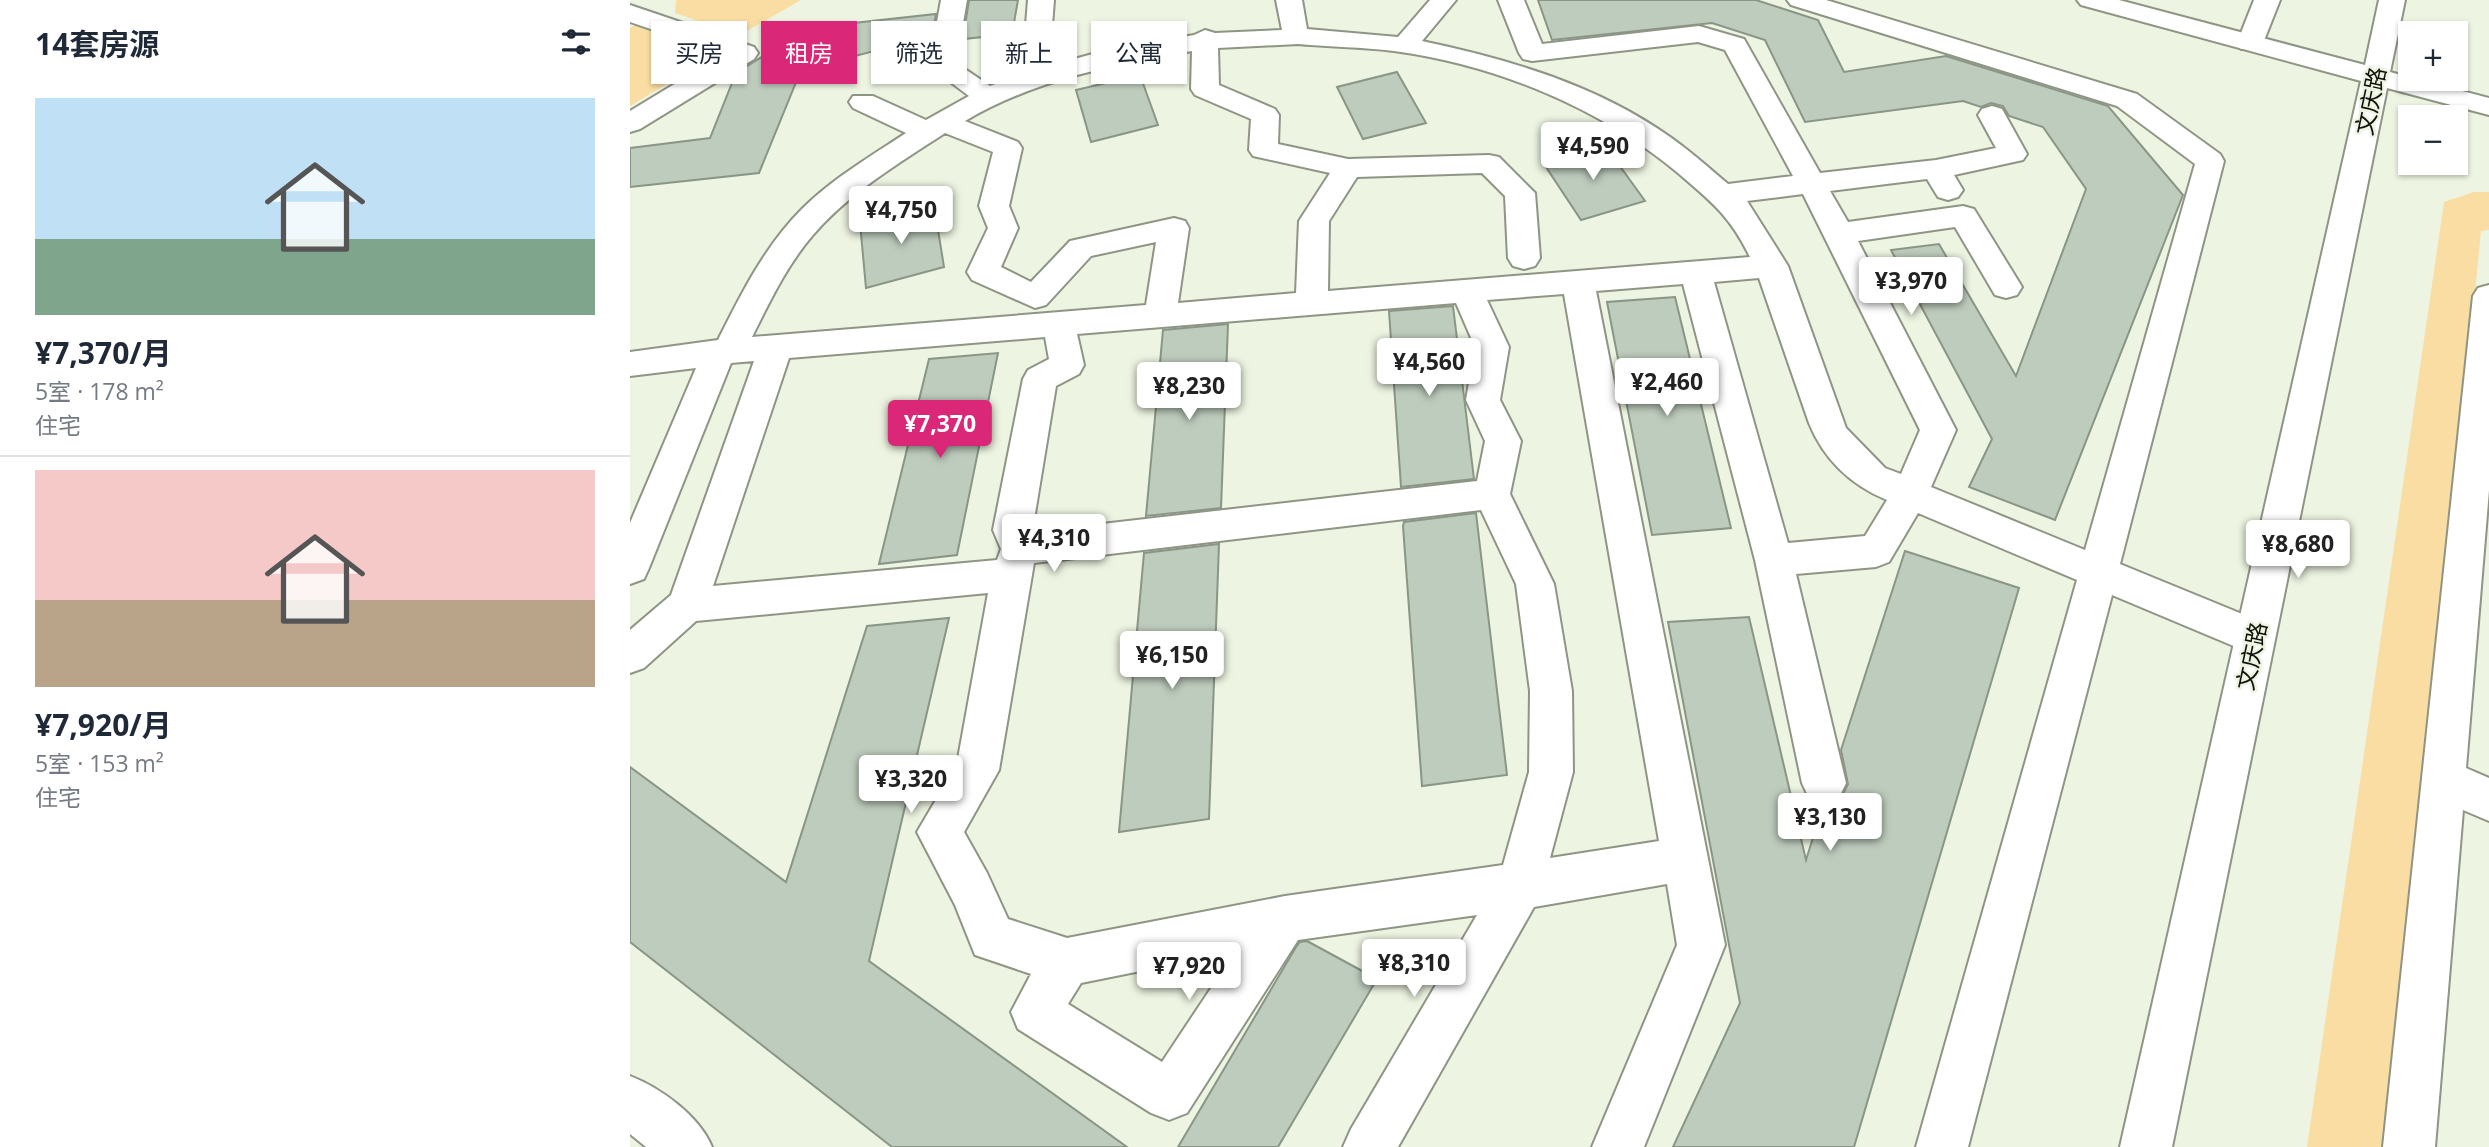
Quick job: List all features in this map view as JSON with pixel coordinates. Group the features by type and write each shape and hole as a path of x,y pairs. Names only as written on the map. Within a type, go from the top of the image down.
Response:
{"street":[{"path":"954,0 942,66 990,98"},
{"path":"1039,21 1041,0"},
{"path":"1289,0 1295,32"},
{"path":"1409,40 1443,0"},
{"path":"1511,0 1532,54 1699,34 1735,44 1839,233 1938,429 1910,494 1876,551 1774,560"},
{"path":"1800,0 2127,100 2210,161 2096,571 1942,1147"},
{"path":"2090,0 2489,107"},
{"path":"2250,43 2267,0"},
{"name":"文庆路","path":"2146,1147 2392,0"},
{"path":"630,13 745,53 630,123"},
{"path":"1077,65 1110,55 1205,38 1295,32 1409,40 1479,56 1551,81 1619,114 1736,206 1772,266 1833,438 1872,478 2255,637"},
{"path":"1205,38 1205,89 1265,115 1263,150 1348,168 1489,164 1520,193 1524,258"},
{"path":"630,568 724,351 761,287 802,227 863,175 936,128 1015,84"},
{"path":"863,102 936,128 1008,148 994,206 1003,228 983,272 1035,297 1081,247 1174,228 1160,316"},
{"path":"1722,194 1936,169 2014,153 1992,115"},
{"path":"1312,303 1314,221 1348,168"},
{"path":"1936,169 2006,287"},
{"path":"1839,233 1963,216"},
{"path":"630,364 776,346 1772,266"},
{"path":"1696,272 1774,560 1824,783"},
{"path":"1578,282 1701,945 1618,1147"},
{"path":"1369,1147 1520,886 1550,772 1550,691 1535,584 1492,494 1503,441 1483,400 1492,347 1467,291"},
{"path":"2409,1147 2444,780 2477,559 2489,296"},
{"path":"1059,324 1067,366 1040,379 1012,530 1015,562 977,770 939,832 971,889 992,938 1067,962 1285,919 1520,886 1685,859"},
{"path":"630,656 687,605 776,346"},
{"path":"687,605 1015,562 1492,494"},
{"path":"2444,780 2489,800"},
{"path":"1067,962 1035,1012 1169,1094 1285,919"},
{"path":"630,1101 686,1147"}],"shaded area":[{"path":"676,0 801,0 747,31 747,21 699,21 675,13"},
{"path":"635,25 651,32 651,84 667,84 630,106 630,28"},
{"path":"2474,192 2489,192 2489,230 2481,231 2391,1147 2307,1147 2444,202"}],"building":[{"path":"969,0 1018,0 1014,21 981,21 981,37 967,39 966,21"},
{"path":"1538,0 1756,0 1818,20 1844,72 1946,56 2108,106 2183,195 2055,520 1969,487 1992,439 1891,250 1939,244 2016,376 2086,189 2043,127 2009,116 2003,106 1991,103 1981,107 1963,101 1805,122 1765,40 1712,23 1552,40"},
{"path":"936,14 935,21 872,21"},
{"path":"871,21 871,52 857,55 857,23"},
{"path":"761,57 761,84 795,84 759,173 630,187 630,148 710,138 732,84 747,84 747,66"},
{"path":"1397,72 1426,123 1363,139 1337,87"},
{"path":"1102,84 1143,84 1158,125 1091,142 1076,90"},
{"path":"1604,144 1645,201 1581,220 1542,161"},
{"path":"934,205 944,267 866,288 860,223"},
{"path":"1675,297 1731,528 1652,535 1607,302"},
{"path":"1453,306 1474,479 1401,487 1389,311"},
{"path":"1228,324 1221,508 1146,516 1163,330"},
{"path":"998,353 957,555 879,564 929,359"},
{"path":"1476,513 1507,775 1422,786 1403,526 1404,522"},
{"path":"1219,544 1209,819 1119,832 1144,553"},
{"path":"1905,551 2019,588 1854,1147 1673,1147 1740,1003 1668,622 1749,617 1806,860 1823,806 1840,800 1848,784 1841,750"},
{"path":"949,618 869,961 1127,1147 892,1147 630,942 630,767 786,882 867,626"},
{"path":"1307,941 1377,979 1278,1147 1178,1147 1296,947 1300,942"}]}
